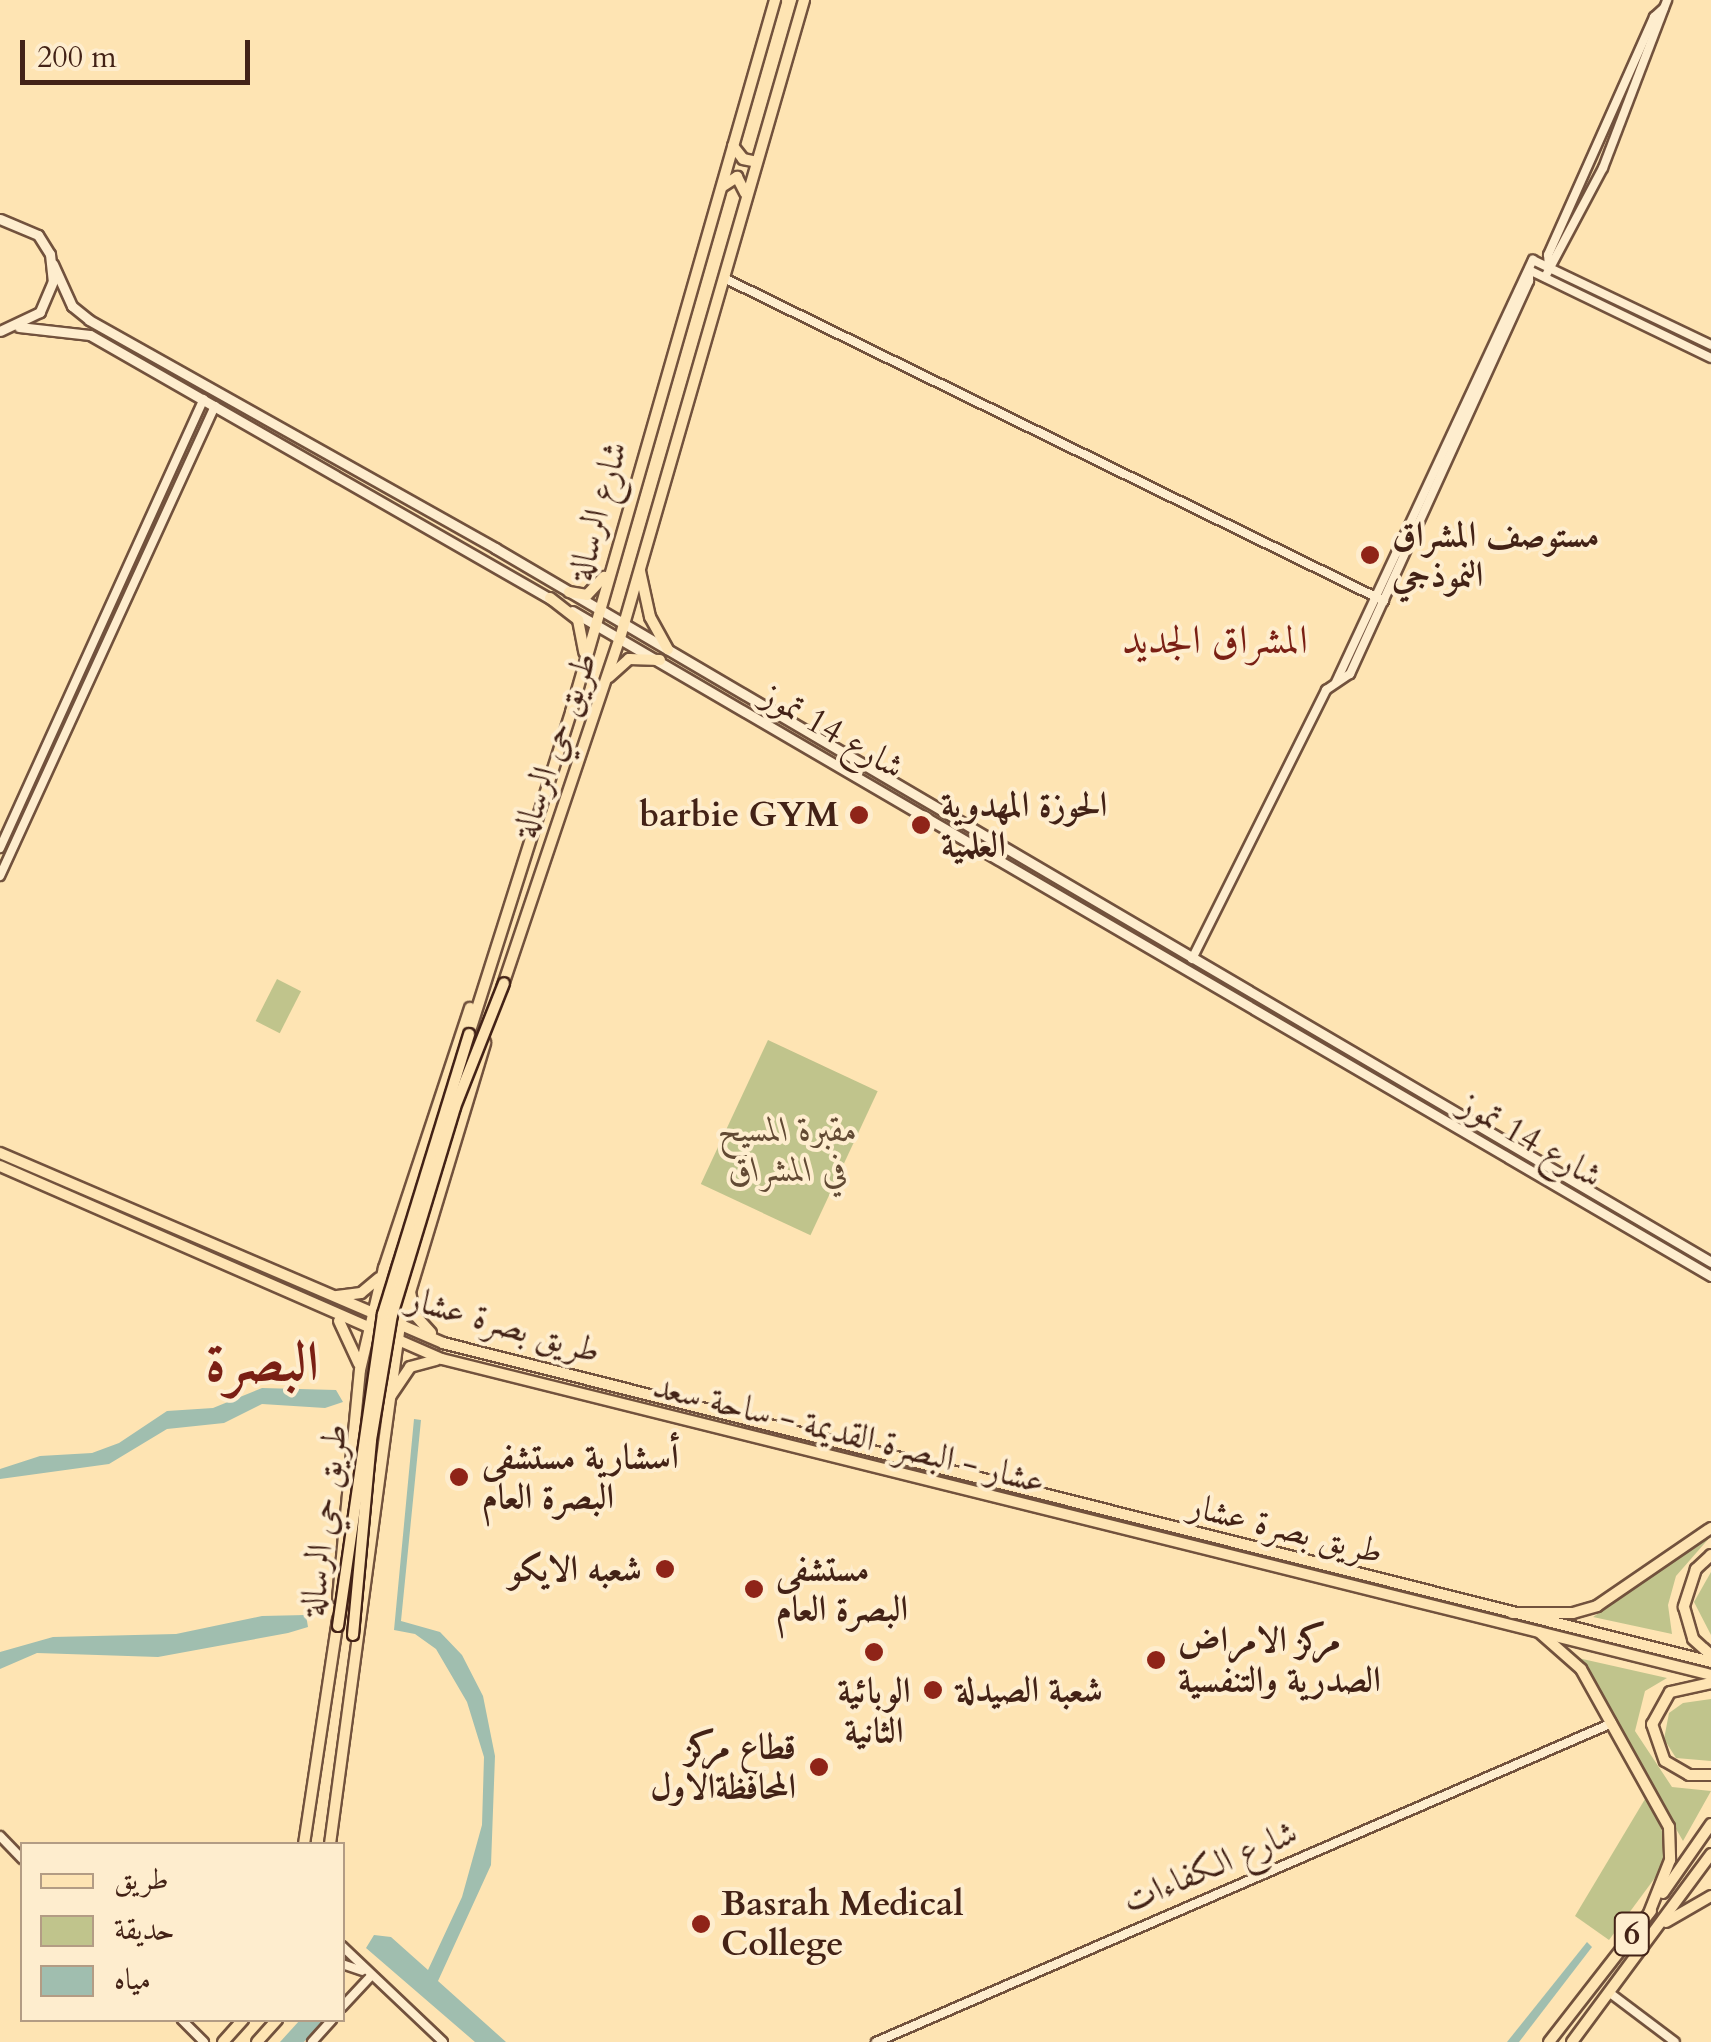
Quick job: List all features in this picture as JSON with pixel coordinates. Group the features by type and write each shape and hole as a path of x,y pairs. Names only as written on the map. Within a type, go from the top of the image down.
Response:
{"main road":[{"name":"شارع الرسالة","path":"469,1034 482,979 582,672 775,0"},
{"name":"شارع الرسالة","path":"620,638 804,0"},
{"path":"732,146 742,159 757,162"},
{"path":"718,196 727,179 738,178 745,204"},
{"name":"شارع 14 تموز","path":"0,218 38,235 72,306 89,320 600,609 1711,1262"},
{"path":"19,327 49,298 53,264"},
{"name":"شارع 14 تموز","path":"0,331 19,327 90,335 660,660 1711,1276"},
{"path":"569,592 592,592 612,564"},
{"path":"640,568 650,617 668,649"},
{"path":"550,598 582,628 582,672"},
{"name":"طريق حي الرسالة","path":"353,1635 364,1604 386,1402 410,1278 620,638"},
{"path":"606,682 629,659 660,660"},
{"path":"338,1626 360,1370 368,1332 384,1268 482,979"},
{"name":"طريق حي الرسالة","path":"330,1842 371,1440 392,1315 441,1149 504,983"},
{"name":"طريق حي الرسالة","path":"304,1842 383,1314 469,1034"},
{"name":"طريق بصرة عشار","path":"0,1153 444,1343 1711,1659"},
{"name":"عشار - البصرة القديمة - ساحة سعد","path":"0,1166 368,1332 442,1359 1539,1632 1711,1679"},
{"path":"328,1294 361,1293 384,1268"},
{"path":"410,1278 415,1315 444,1343"},
{"path":"332,1314 352,1338 360,1370"},
{"path":"386,1402 410,1367 442,1359"},
{"path":"1512,1612 1573,1614 1597,1606 1711,1528"},
{"path":"1711,1555 1692,1576 1684,1617 1692,1639 1711,1659"},
{"path":"1539,1632 1568,1650 1669,1827 1670,1860 1650,1913"},
{"path":"1711,1679 1670,1692 1652,1724 1665,1762 1689,1775 1711,1775"},
{"name":"6","path":"1549,2042 1650,1913 1711,1824"},
{"name":"6","path":"1572,2042 1711,1854"},
{"path":"1660,1925 1711,1896"},
{"path":"223,2042 241,2022"},
{"path":"257,2042 275,2022"}],"street":[{"path":"1547,273 1603,168 1665,4"},
{"path":"1531,265 1711,358"},
{"path":"1192,958 1336,682 1371,595 1531,265"},
{"path":"1336,682 1350,674 1530,281 1531,265"},
{"path":"1547,273 1711,345"},
{"path":"724,278 1384,601"},
{"path":"0,848 204,400"},
{"path":"0,876 215,406"},
{"name":"شارع الكفاءات","path":"876,2042 1612,1723"},
{"path":"0,1836 20,1857"},
{"path":"345,1949 443,2042"},
{"path":"345,1965 370,1976"},
{"path":"345,2004 370,1976"},
{"path":"1610,1993 1675,2042"},
{"path":"184,2022 204,2042"},
{"path":"312,2042 330,2022"}],"green space":[{"path":"277,979 301,991 280,1033 256,1021"},
{"name":"مقبرة المسيح في المشراق","path":"768,1040 878,1091 810,1235 701,1184"},
{"path":"1711,1536 1676,1576 1668,1605 1672,1634 1593,1617"},
{"path":"1711,1572 1711,1635 1694,1602"},
{"path":"1578,1658 1667,1678 1645,1691 1635,1731 1672,1787 1711,1791 1683,1841"},
{"path":"1711,1699 1711,1761 1676,1758 1664,1739 1669,1713 1683,1703"},
{"path":"1648,1794 1668,1847 1663,1867 1609,1940 1575,1916"}],"water":[{"path":"262,1388 336,1390 343,1402 325,1408 262,1404 224,1423 167,1429 109,1464 0,1479 0,1469 40,1456 92,1453 119,1443 167,1411 213,1408"},
{"path":"414,1419 421,1420 401,1621 440,1632 462,1655 483,1696 495,1756 491,1865 438,1981 506,2042 475,2042 366,1948 374,1935 391,1937 428,1970 462,1897 482,1825 484,1757 467,1702 436,1649 415,1634 394,1630"},
{"path":"306,1615 308,1627 288,1633 158,1657 37,1653 0,1669 0,1652 53,1637 176,1634 262,1616"},
{"path":"1587,1942 1592,1947 1519,2042 1507,2042"},
{"path":"298,2022 323,2022 304,2042 280,2042"}],"place":[{"name":"مستوصف المشراق النموذجي","path":"1370,555"},
{"name":"barbie GYM","path":"859,815"},
{"name":"الحوزة المهدوية العلمية","path":"921,825"},
{"name":"أسشارية مستشفى البصرة العام","path":"459,1477"},
{"name":"شعبه الايكو","path":"665,1569"},
{"name":"مستشفى البصرة العام","path":"754,1589"},
{"name":"الوبائية الثانية","path":"874,1652"},
{"name":"مركز الامراض الصدرية والتنفسية","path":"1156,1660"},
{"name":"شعبة الصيدلة","path":"933,1690"},
{"name":"قطاع مركز المحافظةالاول","path":"819,1767"},
{"name":"Basrah Medical College","path":"701,1924"}],"district":[{"name":"المشراق الجديد","path":"1215,641"},
{"name":"البصرة","path":"262,1364"}]}
